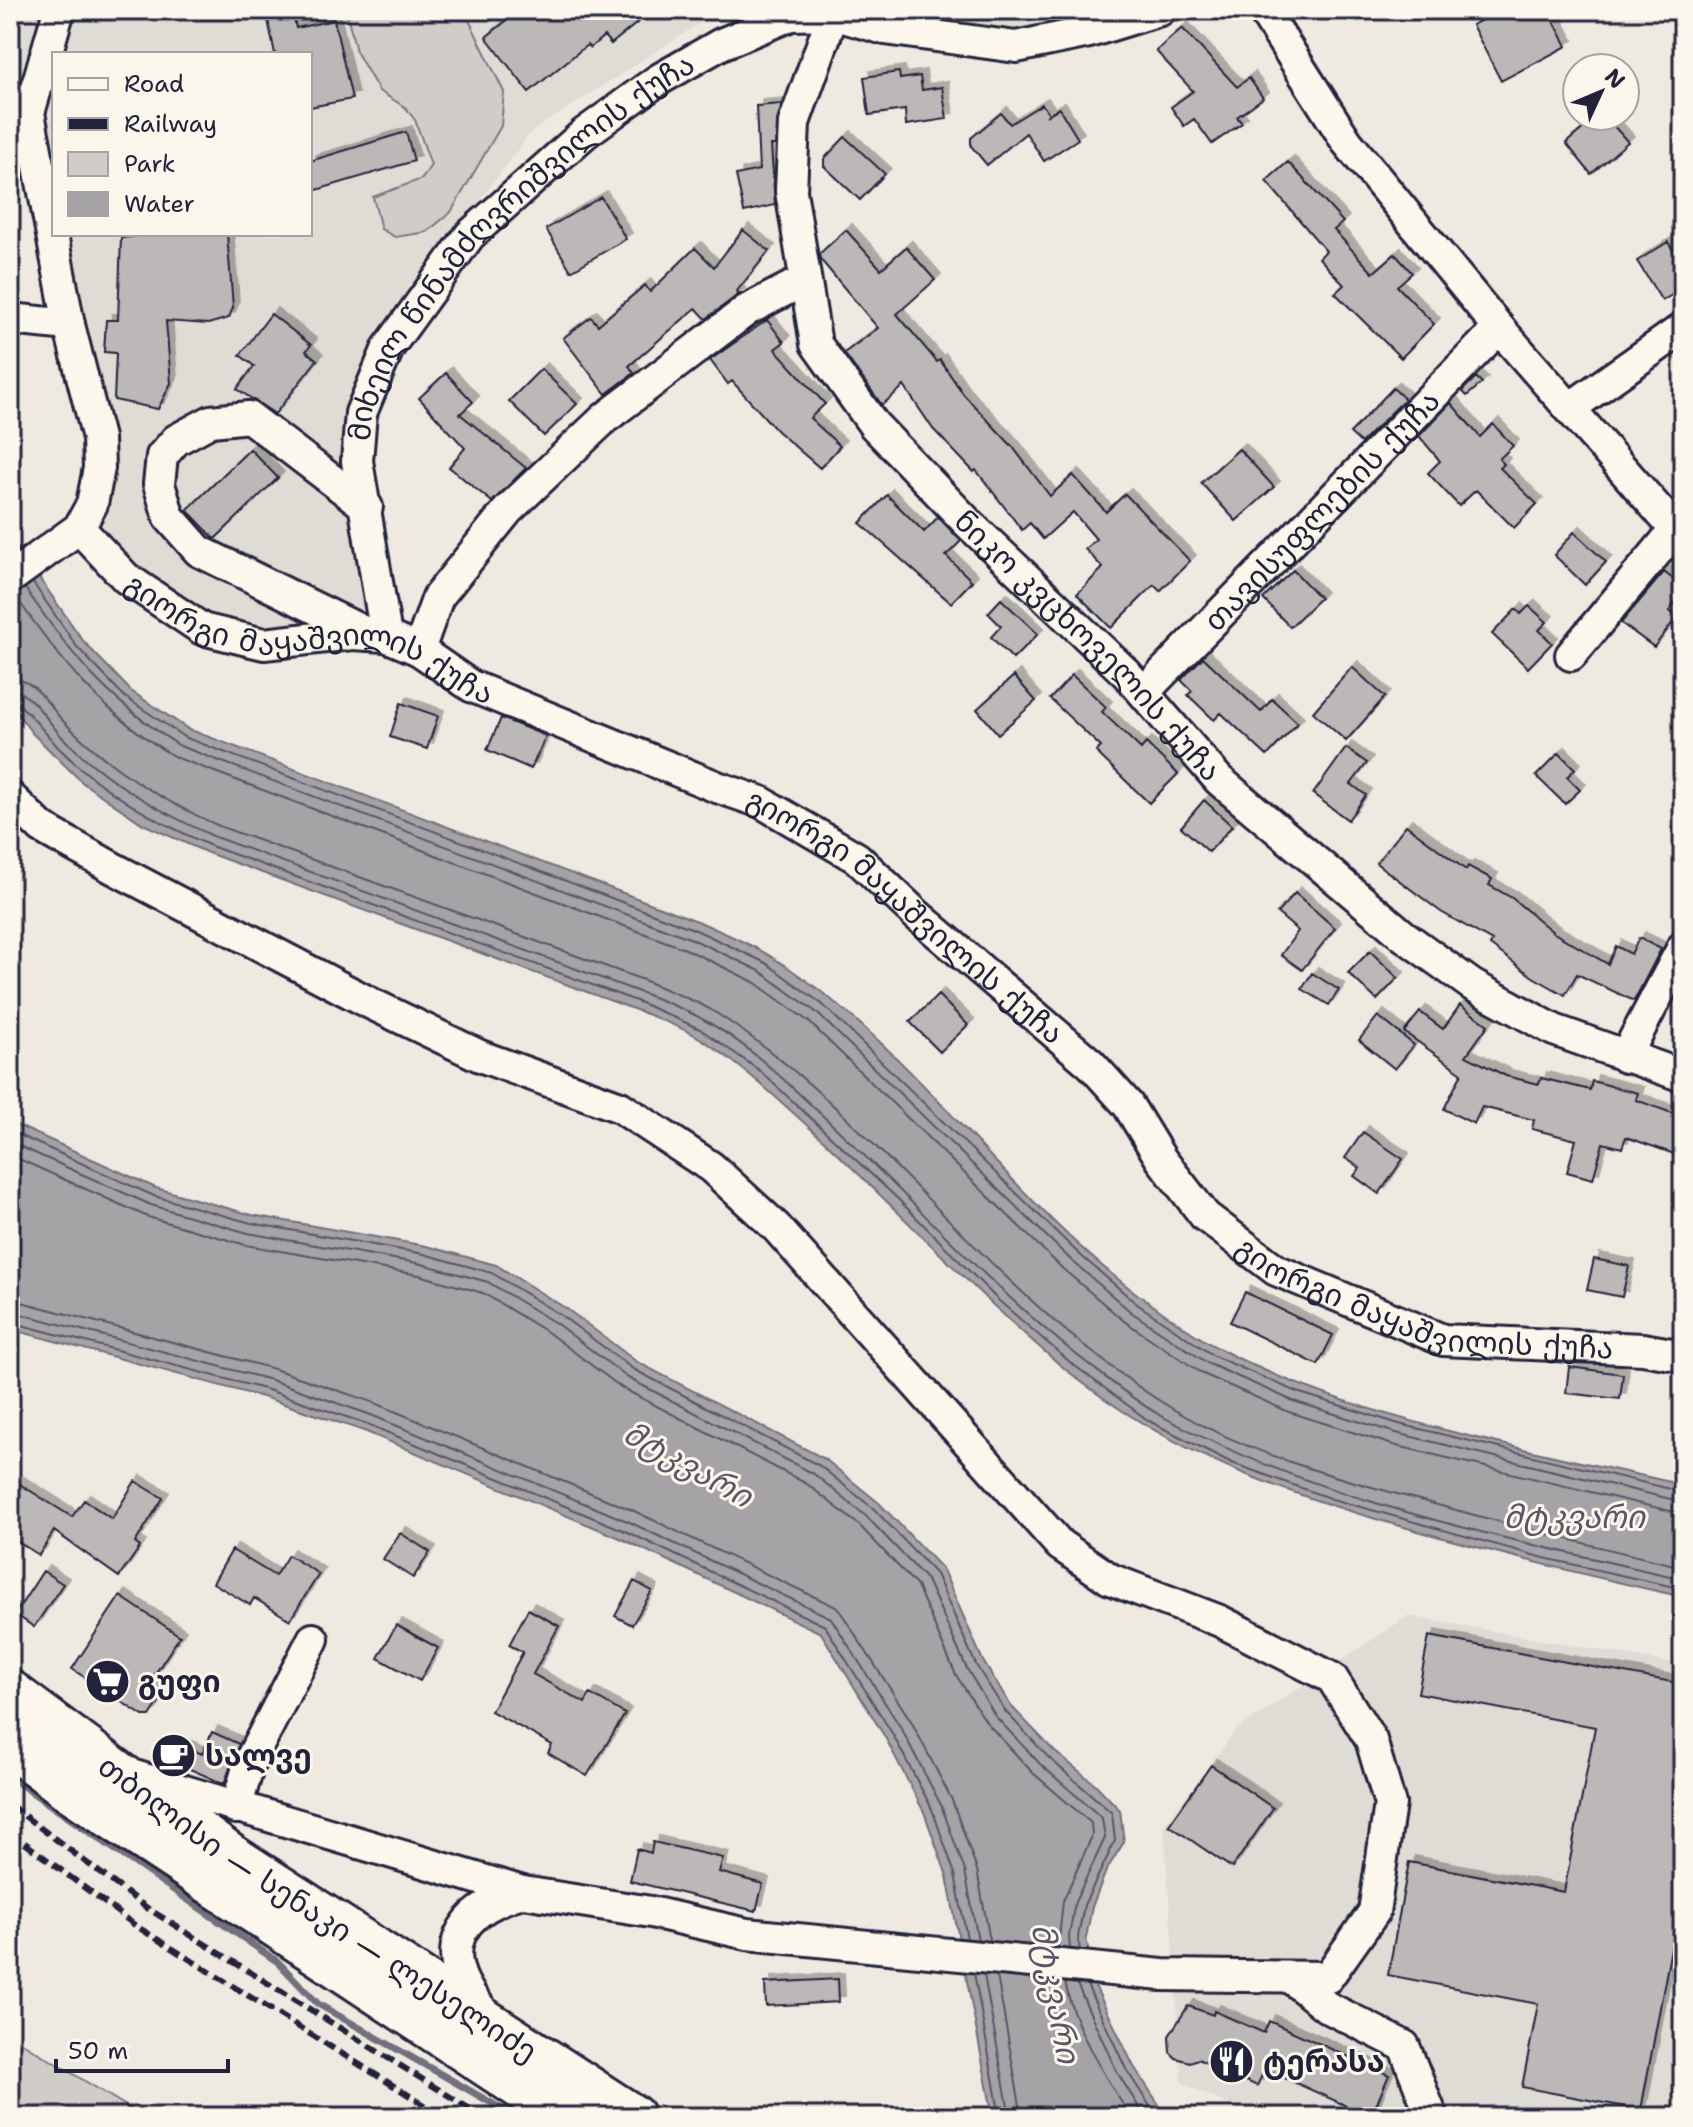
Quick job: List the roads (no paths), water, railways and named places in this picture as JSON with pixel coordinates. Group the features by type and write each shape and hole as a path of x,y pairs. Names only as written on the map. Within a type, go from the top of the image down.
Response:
{"highway":[{"name":"თბილისი — სენაკი — ლესელიძე","path":"10,1693 228,1855 632,2117"},
{"name":"თბილისი — სენაკი — ლესელიძე","path":"10,1744 67,1787 567,2117"}],"street":[{"path":"52,235 29,113 59,10"},
{"name":"მიხეილ წინამძღვრიშვილის ქუჩა","path":"378,635 367,507 357,461 361,413 388,348 470,235 574,141 658,80 721,44 791,15 831,12 885,29 1016,47 1089,32 1160,10"},
{"path":"1263,10 1347,142 1499,328 1676,520 1571,655"},
{"name":"ნიკო კვცხოველის ქუჩა","path":"831,12 794,123 791,191 803,281 816,344 874,425 968,523 1144,692 1219,780 1404,936 1472,985 1541,1022 1625,1057 1683,1076"},
{"path":"10,578 79,528 95,490 98,438 69,325 52,236"},
{"path":"419,650 438,597 519,500 605,418 747,310 803,281"},
{"path":"10,319 69,325"},
{"name":"თავისუფლების ქუჩა","path":"1144,692 1499,328"},
{"path":"1570,408 1683,328"},
{"path":"367,507 249,417 211,421 176,440 162,456 159,484 169,517 199,551 378,635"},
{"name":"გიორგი მაყაშვილის ქუჩა","path":"79,528 126,578 202,629 264,644 378,635 419,650 471,686 702,782 761,802 857,858 917,915 1091,1064 1128,1105 1161,1159 1205,1216 1276,1270 1443,1340 1643,1349 1683,1356"},
{"path":"10,797 42,828 113,868 370,1003 480,1056 620,1107 711,1167 776,1227 1060,1545 1110,1579 1220,1621 1332,1678 1371,1740 1390,1804 1374,1912 1328,1977 1292,1979 1162,1975 747,1934 651,1912 523,1892 236,1808 103,1763"},
{"path":"1625,1057 1683,947"},
{"path":"236,1808 250,1761 313,1639"},
{"path":"499,2031 464,1989 456,1974 459,1938 477,1912 495,1900 523,1892"},
{"path":"1292,1979 1327,2007 1404,2046 1432,2117"}],"water":[{"name":"მტკვარი","path":"10,536 84,642 131,691 188,729 700,922 770,956 822,992 870,1033 1048,1216 1095,1259 1144,1299 1210,1344 1272,1374 1386,1414 1683,1485 1683,1597 1522,1559 1377,1519 1282,1488 1191,1449 1147,1426 1064,1368 1002,1313 792,1112 747,1073 698,1037 636,1010 208,853 143,824 83,783 33,734 10,704"},
{"path":"10,1122 156,1188 252,1215 426,1246 496,1265 567,1309 637,1362 825,1459 879,1503 943,1570 983,1661 1011,1706 1054,1751 1095,1784 1120,1810 1124,1842 1106,1871 1092,1907 1086,1938 1096,1988 1133,2065 1167,2117 993,2117 947,1876 924,1812 885,1737 821,1633 620,1538 364,1431 266,1398 10,1329"}],"waterway":[{"path":"10,1777 278,1962 318,2004 516,2117"}],"railway":[{"path":"10,1805 147,1908 483,2117"},
{"path":"10,1832 136,1926 444,2117"}],"place":[{"name":"გუფი","path":"107,1681"},
{"name":"სალვე","path":"174,1755"},
{"name":"ტერასა","path":"1232,2061"}]}
